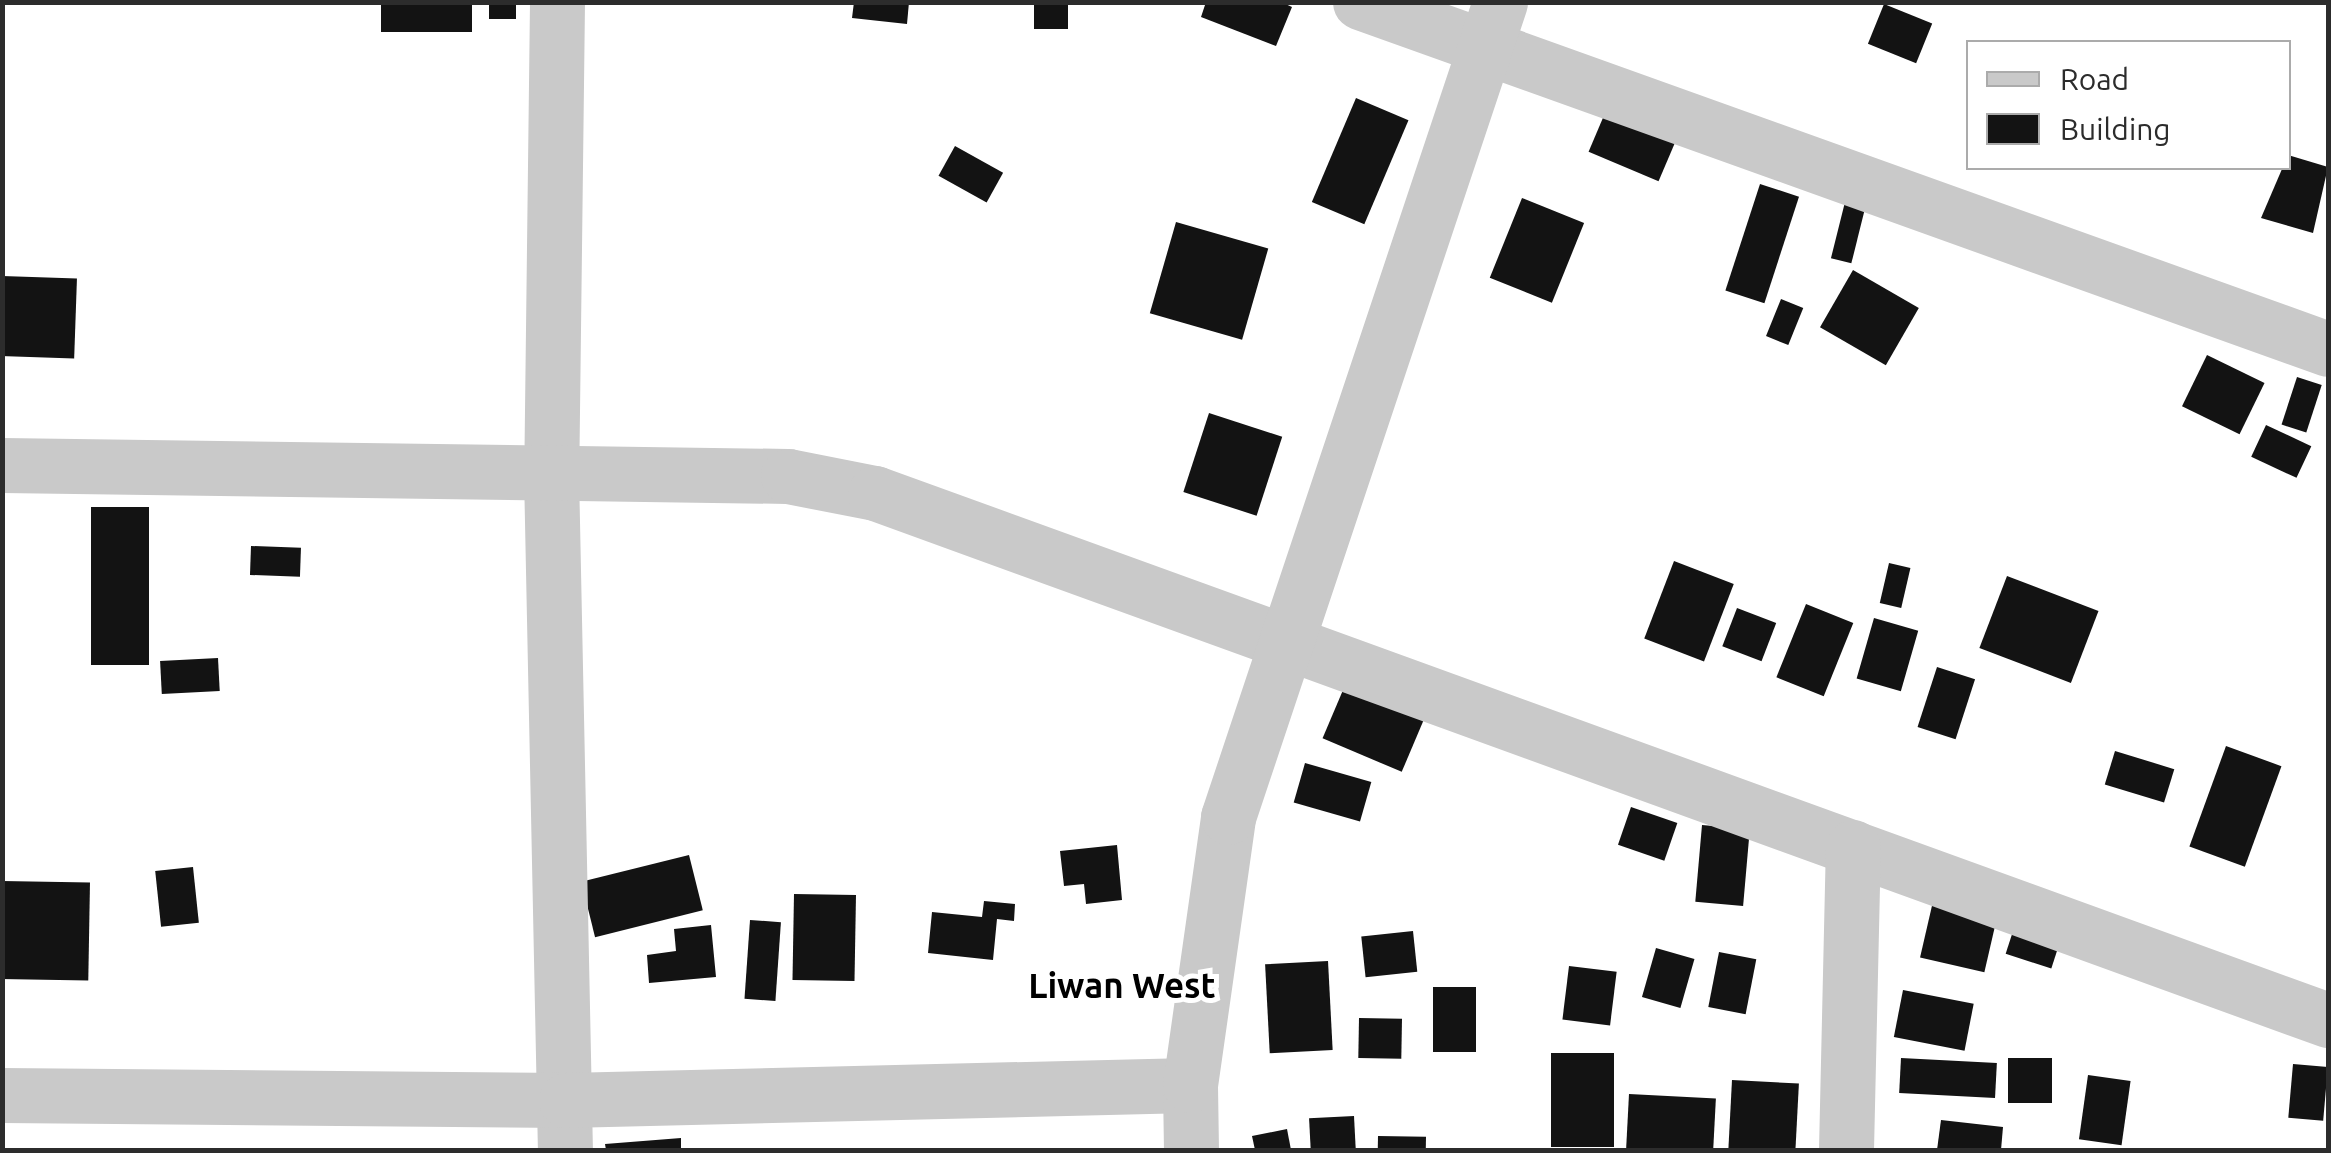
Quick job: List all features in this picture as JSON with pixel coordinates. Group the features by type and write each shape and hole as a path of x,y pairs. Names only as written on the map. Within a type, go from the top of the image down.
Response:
{"street":[{"path":"557,2 550,473 566,1125"},
{"path":"1360,2 1492,27 2328,349"},
{"path":"1191,1150 1190,1085 1228,818 1492,27"},
{"path":"2,465 788,476 875,494 2328,1020"},
{"path":"1846,1150 1853,847"},
{"path":"2,1096 566,1125 1190,1085"}],"building":[{"path":"381,2 472,2 472,32 381,32"},
{"path":"489,2 516,2 516,19 489,19"},
{"path":"854,2 909,2 907,24 852,18"},
{"path":"1034,2 1068,2 1068,29 1034,29"},
{"path":"1206,2 1281,2 1292,7 1276,46 1201,17"},
{"path":"1884,4 1932,23 1916,63 1868,44"},
{"path":"1356,98 1408,120 1364,224 1312,202"},
{"path":"1605,113 1675,143 1659,181 1589,152"},
{"path":"955,146 1003,173 987,202 939,176"},
{"path":"2291,156 2328,167 2313,233 2261,218 2282,170 2291,170"},
{"path":"1760,184 1799,197 1764,303 1725,291"},
{"path":"1522,198 1584,223 1552,303 1490,278"},
{"path":"1845,202 1865,207 1851,263 1831,258"},
{"path":"1176,222 1268,248 1242,340 1150,313"},
{"path":"1853,270 1919,308 1886,365 1820,327"},
{"path":"2,276 77,279 74,359 2,356"},
{"path":"1781,299 1803,308 1788,345 1766,336"},
{"path":"2207,355 2265,383 2240,434 2182,406"},
{"path":"2297,377 2322,385 2306,433 2282,425"},
{"path":"1209,413 1282,437 1257,516 1183,492"},
{"path":"2266,425 2311,446 2297,478 2251,457"},
{"path":"91,507 149,507 149,665 91,665"},
{"path":"251,546 301,548 300,577 250,575"},
{"path":"1674,561 1734,584 1704,661 1644,638"},
{"path":"1889,563 1910,568 1901,608 1880,603"},
{"path":"2007,576 2098,611 2071,683 1979,648"},
{"path":"1806,604 1853,623 1824,696 1776,677"},
{"path":"1737,608 1776,623 1762,661 1722,646"},
{"path":"1874,618 1918,631 1901,691 1857,679"},
{"path":"218,658 220,691 162,694 160,661"},
{"path":"1937,667 1975,679 1956,739 1918,727"},
{"path":"1346,683 1425,717 1402,772 1323,738"},
{"path":"2226,746 2281,766 2245,867 2189,847"},
{"path":"2115,751 2174,769 2164,803 2105,784"},
{"path":"1305,763 1371,782 1360,821 1294,802"},
{"path":"1631,807 1677,823 1664,861 1618,845"},
{"path":"1702,825 1750,829 1743,906 1695,902"},
{"path":"1117,845 1122,900 1086,904 1084,884 1064,886 1060,851"},
{"path":"689,855 703,910 595,937 581,882"},
{"path":"193,867 199,923 161,927 155,871"},
{"path":"2,881 90,883 88,981 2,979"},
{"path":"794,894 856,895 854,981 792,980"},
{"path":"1934,897 1998,912 1984,972 1920,957"},
{"path":"984,901 1015,904 1014,921 997,919 993,960 928,953 932,912 982,917"},
{"path":"750,920 781,922 775,1001 744,999"},
{"path":"711,925 716,977 649,983 647,955 676,951 674,929"},
{"path":"2014,928 2060,943 2051,969 2006,954"},
{"path":"1413,931 1417,972 1366,977 1361,936"},
{"path":"1656,948 1694,959 1680,1008 1642,997"},
{"path":"1719,952 1756,959 1746,1014 1708,1007"},
{"path":"1328,961 1333,1050 1270,1053 1265,964"},
{"path":"1569,966 1617,972 1610,1025 1562,1020"},
{"path":"1433,987 1476,987 1476,1052 1433,1052"},
{"path":"1903,990 1974,1004 1965,1051 1894,1037"},
{"path":"1359,1018 1402,1019 1401,1059 1358,1058"},
{"path":"1551,1053 1614,1053 1614,1147 1551,1147"},
{"path":"1901,1058 1997,1063 1995,1098 1899,1093"},
{"path":"2008,1058 2052,1058 2052,1103 2008,1103"},
{"path":"2293,1064 2328,1067 2323,1121 2288,1118"},
{"path":"2088,1075 2131,1081 2122,1145 2079,1139"},
{"path":"1732,1080 1799,1084 1795,1150 1728,1150"},
{"path":"1629,1094 1716,1099 1713,1150 1626,1150"},
{"path":"1354,1116 1356,1150 1311,1150 1309,1118"},
{"path":"1941,1120 2003,1127 2001,1150 1937,1150"},
{"path":"1287,1129 1291,1150 1255,1150 1252,1136"},
{"path":"1378,1136 1426,1137 1426,1150 1378,1150"},
{"path":"681,1138 681,1150 606,1150 605,1144"}],"district":[{"name":"Liwan West","path":"1122,985"}]}
